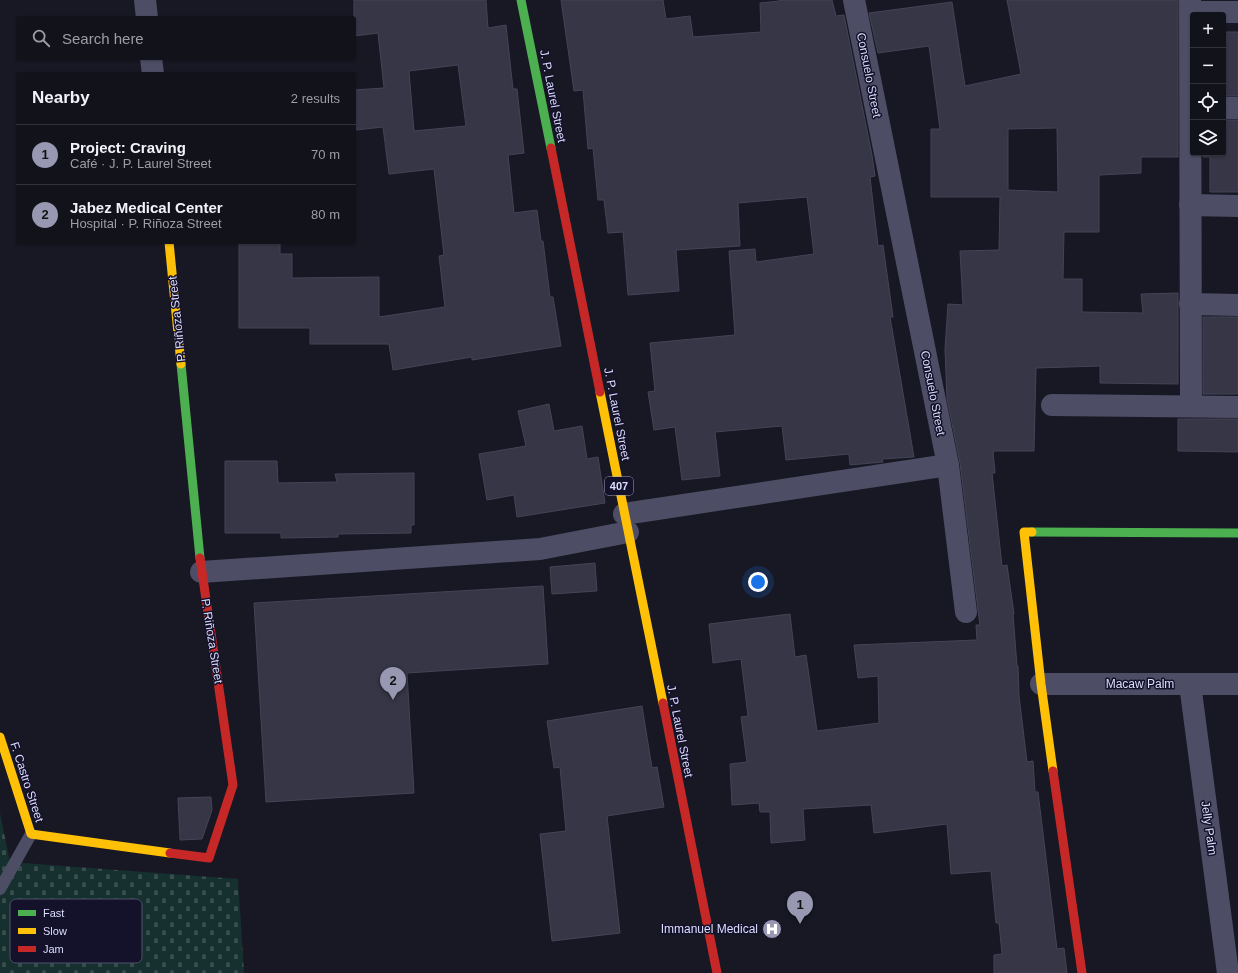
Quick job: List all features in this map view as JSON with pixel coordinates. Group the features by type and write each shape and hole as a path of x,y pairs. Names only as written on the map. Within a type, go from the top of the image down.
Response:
{"street":[{"path":"145,0 147,16"},
{"name":"J. P. Laurel Street","path":"521,0 716,973"},
{"name":"Consuelo Street","path":"854,0 948,465 966,612"},
{"path":"1192,84 1190,6 1238,12"},
{"path":"151,60 153,72"},
{"path":"1226,108 1238,108"},
{"path":"1191,406 1190,205 1192,120"},
{"path":"1190,205 1238,206"},
{"name":"P. Riñoza Street","path":"31,834 209,858 233,785 201,572 169,244"},
{"path":"1190,304 1238,306"},
{"path":"1052,405 1238,407"},
{"path":"201,572 540,549 626,523 948,465"},
{"path":"1082,973 1041,684 1024,532 1238,533"},
{"name":"Macaw Palm","path":"1041,684 1238,684"},
{"name":"Jelly Palm","path":"1190,684 1228,973"},
{"name":"F. Castro Street","path":"0,737 31,834"}],"lane":[{"path":"0,889 31,834"}],"green space":[{"path":"0,813 10,862 238,879 244,973 0,973"}],"building":[{"path":"354,0 486,0 488,28 506,25 513,89 517,89 524,153 508,155 514,213 537,210 541,241 543,241 550,297 553,297 561,346 472,360 472,357 393,370 389,344 310,344 310,328 239,328 239,244 280,244 280,254 292,254 292,278 379,277 379,317 445,307 439,256 444,255 434,169 389,174 383,127 356,130 356,90 384,88 378,33 356,36","holes":["458,65 466,126 414,131 409,71"]},
{"path":"561,0 663,0 666,19 690,16 693,37 761,32 760,3 779,0 832,0 836,16 844,15 872,155 875,176 870,177 878,246 883,245 893,317 890,317 914,457 882,459 883,462 850,465 849,454 786,460 782,426 715,432 720,476 682,480 675,427 654,430 648,392 655,391 650,343 735,335 729,251 755,249 756,262 814,254 807,197 738,203 740,246 676,250 679,291 628,295 623,232 608,233 604,200 598,200 593,148 588,149 583,90 574,91"},
{"path":"1007,0 1178,0 1178,157 1141,157 1141,173 1099,175 1099,232 1064,232 1063,279 1082,279 1082,312 1143,313 1141,294 1178,293 1178,384 1100,383 1100,366 1036,368 1034,451 993,451 995,473 992,473 1002,566 1007,565 1014,614 1019,696 1027,762 1033,761 1035,792 1038,792 1057,949 1064,948 1067,973 994,973 994,955 1002,954 999,923 996,923 991,871 951,874 947,824 874,833 871,805 803,809 805,840 771,843 770,812 760,812 759,803 732,805 730,764 747,762 741,717 748,716 741,659 713,663 709,624 790,614 795,657 806,655 817,731 879,723 878,676 858,678 854,645 977,640 976,625 980,625 960,463 947,399 945,349 948,304 963,305 960,251 999,250 1000,197 931,197 931,129 940,129 929,46 878,53 869,13 952,2 965,86 1021,74","holes":["1057,128 1058,192 1008,190 1008,129"]},
{"path":"1226,32 1238,32 1238,96 1226,96"},
{"path":"1226,120 1238,120 1238,192 1210,192 1210,157 1203,157 1226,156"},
{"path":"1203,317 1238,317 1238,394 1203,394"},
{"path":"549,404 554,431 582,426 587,459 598,457 605,503 517,517 514,495 487,500 479,454 526,446 518,411"},
{"path":"1178,419 1238,419 1238,452 1178,451"},
{"path":"225,461 277,461 278,483 337,482 335,474 414,473 414,525 411,525 411,533 338,534 338,537 281,538 281,533 225,533"},
{"path":"595,563 597,591 552,594 550,567"},
{"path":"543,586 548,664 407,673 414,793 266,802 254,603"},
{"path":"642,706 652,768 657,767 664,807 607,816 620,933 552,941 540,834 566,831 560,767 554,768 547,721"},
{"path":"211,797 212,810 202,839 180,840 178,798"}],"traffic: fast":[{"path":"521,0 551,148"},
{"path":"181,364 200,558"},
{"path":"1032,532 1238,533"}],"traffic: slow":[{"path":"169,244 181,364"},
{"path":"600,392 663,703"},
{"path":"1032,532 1024,532 1041,684 1053,771"},
{"path":"0,737 31,834 170,853"}],"traffic: jam":[{"path":"551,148 600,392"},
{"path":"170,853 209,858 233,785 200,558"},
{"path":"663,703 717,973"},
{"path":"1053,771 1082,973"}],"place":[{"name":"Jabez Medical Center","path":"393,700"},
{"name":"Project: Craving","path":"800,924"},
{"name":"Immanuel Medical","path":"772,929"}]}
